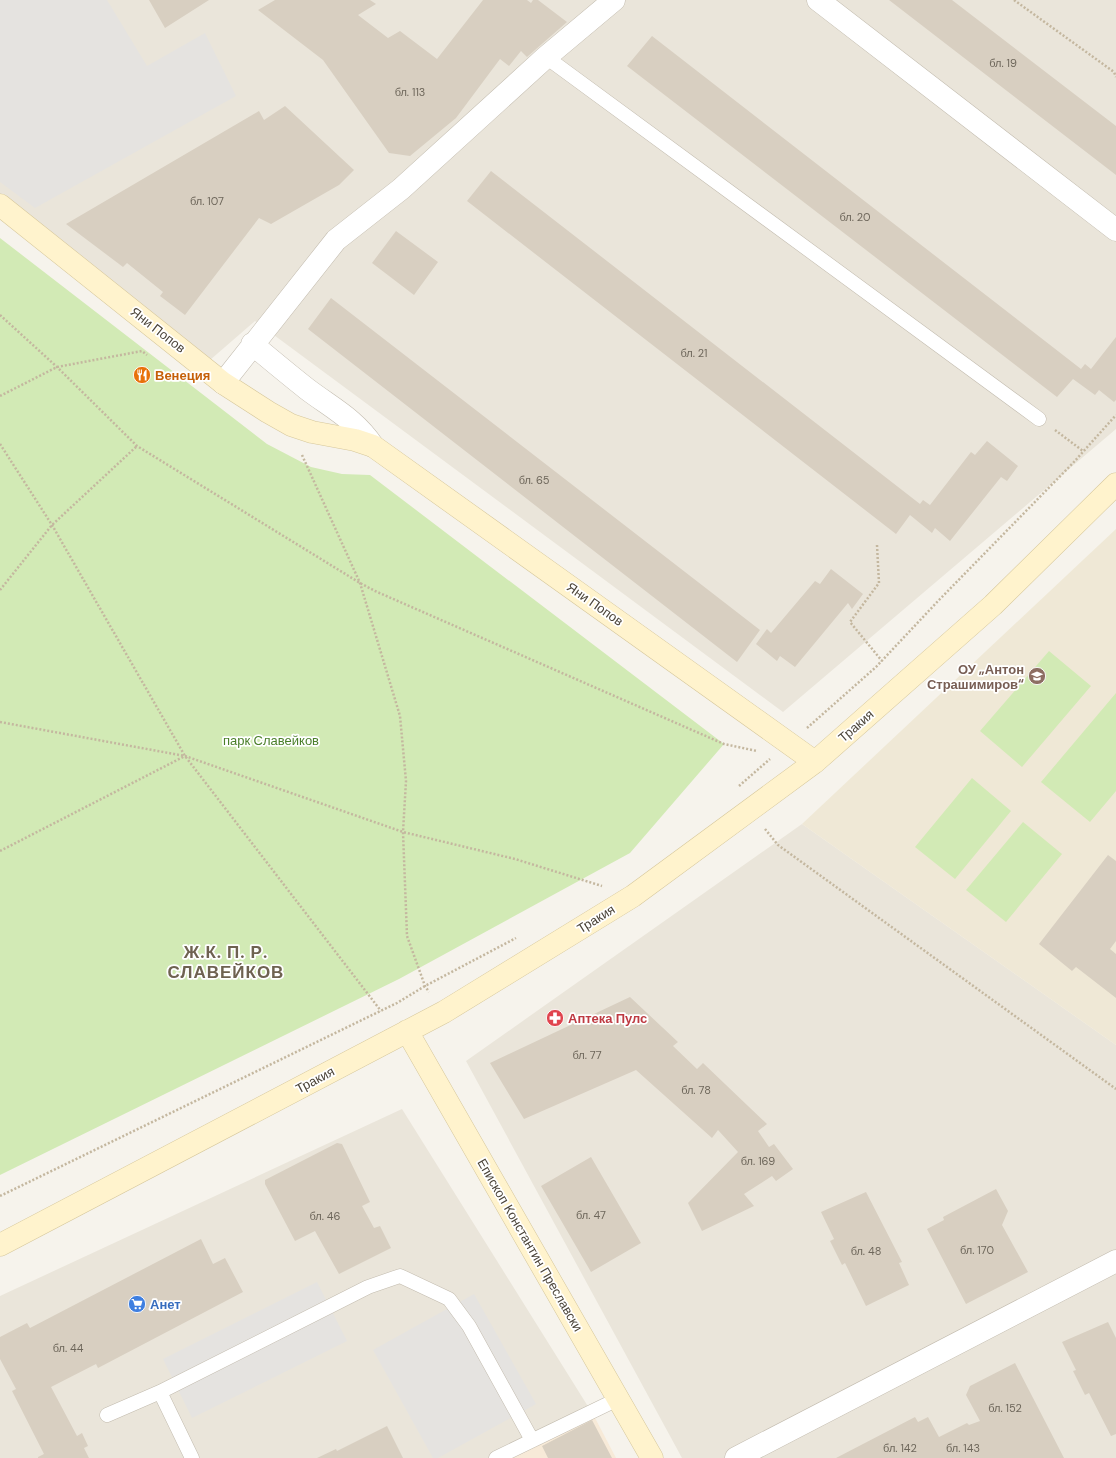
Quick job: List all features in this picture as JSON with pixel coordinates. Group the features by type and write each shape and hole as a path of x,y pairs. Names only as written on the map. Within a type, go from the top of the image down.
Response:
{"street":[{"path":"223,382 336,240 401,189 546,56 614,0"},
{"path":"818,0 1116,230"},
{"name":"Яни Попов","path":"0,205 223,382 291,425 312,432 355,440 373,446 783,749 815,762"},
{"name":"Яни Попов","path":"252,344 307,389 348,418 363,431 373,446"},
{"name":"Тракия","path":"0,1245 444,1012 633,896 815,762 993,605 1116,484"},
{"name":"Епископ Константин Преславски","path":"407,1031 652,1458"},
{"path":"736,1458 1116,1261"}],"lane":[{"path":"546,56 1039,419"},
{"path":"106,1415 160,1392 368,1287 400,1276 448,1298 469,1326 532,1440"},
{"path":"160,1392 192,1458"},
{"path":"496,1458 618,1399"}],"path":[{"path":"1014,0 1114,72 1116,77"},
{"path":"0,315 57,367 137,446 374,591 724,744 783,749"},
{"path":"0,396 57,367 142,351 153,360"},
{"path":"1116,415 882,661 783,749 735,789 749,810 778,845 1116,1089"},
{"path":"1039,419 1083,451"},
{"path":"0,444 52,525 185,756 380,1011"},
{"path":"0,590 52,525 137,446"},
{"path":"301,454 360,583 400,716 406,781 403,832 407,936 425,986"},
{"path":"877,545 878,583 850,622 882,661"},
{"path":"0,722 185,756 403,832 515,859 606,887 602,890"},
{"path":"0,851 185,756"},
{"path":"0,1196 380,1011 523,934"}],"shaded area":[{"path":"0,0 1116,0 1116,429 783,712 255,321 210,360 0,195"},
{"path":"0,0 107,0 147,66 205,33 236,96 35,208 0,182"},
{"name":"ОУ „Антон Страшимиров“","path":"1116,529 1116,1045 802,824"},
{"path":"802,824 1116,1045 1116,1458 682,1458 466,1061"},
{"path":"402,1109 594,1416 511,1458 0,1458 0,1296"},
{"path":"317,1282 347,1341 192,1418 163,1359"},
{"path":"474,1294 536,1404 438,1458 433,1458 373,1350"},
{"path":"594,1416 616,1458 511,1458"}],"green space":[{"name":"парк Славейков","path":"0,238 267,444 311,467 342,474 370,475 724,744 630,853 399,979 0,1175"},
{"path":"1049,651 1091,686 1022,767 980,731"},
{"path":"1116,693 1116,791 1090,822 1041,782"},
{"path":"972,778 1011,811 955,879 915,847"},
{"path":"1023,822 1062,854 1006,922 966,890"}],"building":[{"path":"149,0 209,0 165,28"},
{"path":"275,0 370,0 376,4 358,15 388,38 400,31 437,59 483,0 527,0 531,3 533,0 538,0 567,22 527,57 521,51 509,66 500,59 456,118 410,156 389,153 323,60 258,10"},
{"path":"889,0 952,0 1116,126 1116,175"},
{"path":"652,36 1081,369 1085,364 1091,369 1116,337 1116,400 1114,402 1099,390 1095,395 1073,379 1057,397 627,66"},
{"path":"285,106 354,170 339,185 271,224 259,218 185,315 160,296 163,292 127,263 123,267 66,224 259,111 264,120"},
{"path":"491,171 920,504 923,500 930,505 971,452 975,455 987,441 1018,466 1007,481 1001,477 950,541 935,528 932,533 910,515 896,534 467,201"},
{"path":"396,231 438,262 414,295 372,263"},
{"path":"331,298 760,630 737,662 308,329"},
{"path":"831,569 863,594 852,609 848,603 795,667 780,656 777,661 756,644 767,629 771,633 815,581 820,584"},
{"path":"1108,855 1116,861 1116,941 1110,949 1116,954 1116,998 1076,967 1072,971 1039,944"},
{"path":"630,997 678,1042 673,1046 697,1069 703,1063 767,1124 758,1131 769,1147 774,1144 793,1169 776,1181 772,1176 744,1194 754,1206 702,1231 688,1203 738,1152 718,1130 712,1138 636,1070 524,1119 490,1063"},
{"path":"337,1143 342,1144 370,1202 362,1206 374,1228 380,1226 391,1248 339,1274 315,1231 295,1241 265,1184 265,1180"},
{"path":"591,1157 641,1243 591,1272 541,1186"},
{"path":"996,1189 1008,1211 1002,1225 1028,1272 966,1304 927,1229 944,1220 943,1217"},
{"path":"866,1192 902,1262 899,1263 909,1285 866,1306 845,1263 842,1265 830,1241 834,1239 821,1212"},
{"path":"201,1239 213,1264 225,1258 243,1292 98,1368 96,1364 51,1387 77,1436 82,1433 88,1446 84,1448 89,1458 38,1458 44,1454 12,1391 16,1389 0,1359 0,1337 27,1323 30,1328"},
{"path":"1108,1322 1116,1338 1116,1434 1111,1436 1089,1393 1085,1395 1073,1371 1076,1370 1062,1342"},
{"path":"1015,1363 1064,1458 836,1458 915,1417 918,1422 928,1417 939,1437 967,1423 969,1425 980,1421 966,1395 970,1386"},
{"path":"592,1420 612,1458 548,1458 542,1446"},
{"path":"387,1426 403,1458 317,1458 336,1449 337,1451"}],"place":[{"name":"Венеция","path":"142,375"},
{"name":"ОУ „Антон Страшимиров“","path":"1037,676"},
{"name":"Аптека Пулс","path":"555,1018"},
{"name":"Анет","path":"137,1304"}],"district":[{"name":"Ж.К. П. Р. СЛАВЕЙКОВ","path":"226,962"}]}
